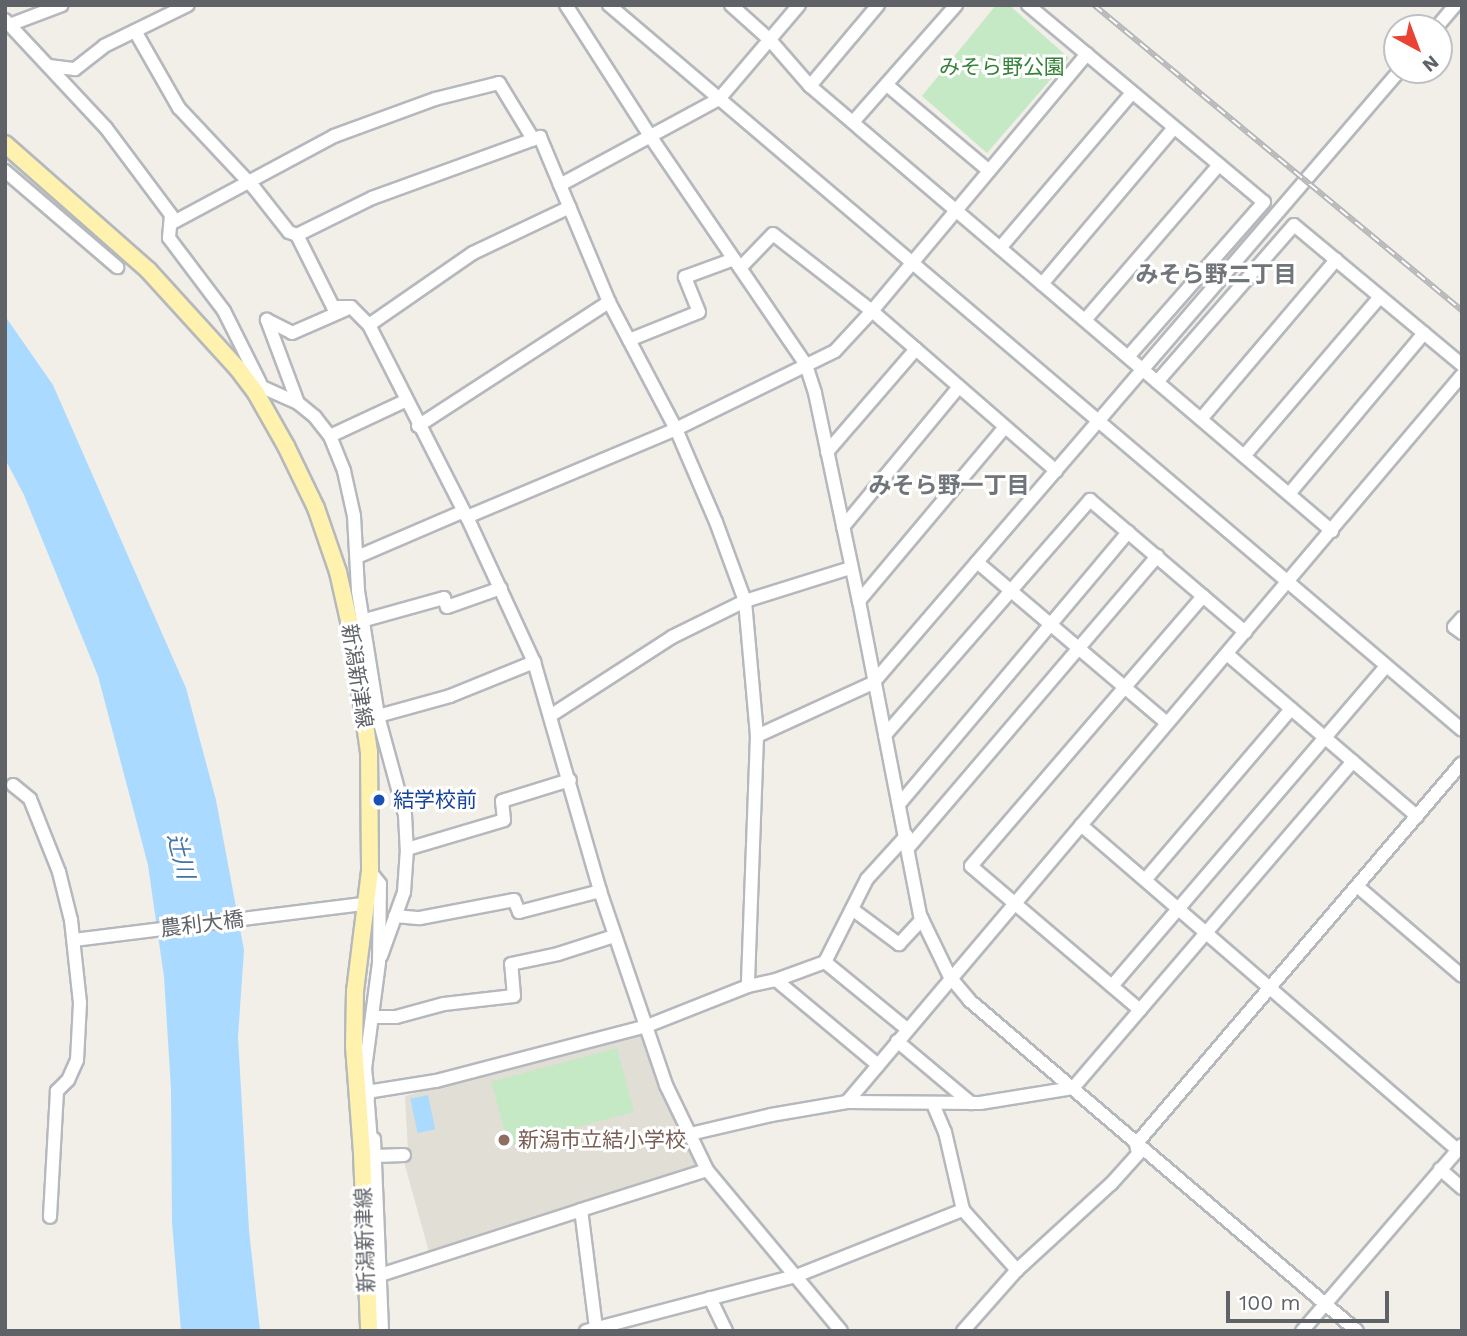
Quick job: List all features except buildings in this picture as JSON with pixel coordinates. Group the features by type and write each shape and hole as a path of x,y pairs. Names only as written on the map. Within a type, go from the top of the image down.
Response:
{"main road":[{"name":"新潟新津線","path":"5,144 148,270 238,369 256,393 292,458 316,508 338,572 352,634 369,752 370,871 355,991 354,1046 369,1155 369,1331"}],"street":[{"path":"9,22 62,5"},
{"path":"48,65 75,69 104,46 188,5"},
{"path":"566,5 650,136 806,365 859,601 873,683 901,802 922,919 950,978 969,1000 1357,1331"},
{"path":"609,5 1462,730"},
{"path":"731,5 770,40 810,86 1332,531"},
{"path":"560,185 719,99 799,5"},
{"path":"810,86 878,5"},
{"path":"853,122 956,5"},
{"path":"1028,5 1264,202 1128,357"},
{"path":"5,36 9,22"},
{"path":"9,22 13,31 106,128 170,215 172,223 169,238 224,311 262,387"},
{"path":"135,31 179,108 247,181 289,232 297,235 332,307 351,307 369,325 501,588 534,662 614,936 666,1084 707,1170 841,1331"},
{"path":"357,557 676,429 835,351 872,311 1087,54"},
{"path":"172,223 334,136 435,99 499,83 533,139"},
{"path":"757,736 873,683 1388,84"},
{"path":"887,85 989,171"},
{"path":"1000,248 1132,93"},
{"path":"1042,284 1174,128"},
{"path":"297,235 372,198 540,137 609,302 676,429 716,522 744,601 757,736 748,986"},
{"path":"1085,320 1219,165"},
{"path":"5,171 117,267"},
{"path":"369,325 473,253 570,207"},
{"path":"1157,382 1294,225 1462,365"},
{"path":"629,340 699,312 684,277 737,263 772,234 872,311 1056,471"},
{"path":"1201,419 1336,260"},
{"path":"1244,456 1380,297"},
{"path":"418,426 609,302"},
{"path":"298,403 267,320 292,333 351,307"},
{"path":"1289,494 1424,333"},
{"path":"827,452 916,349"},
{"path":"238,369 262,387 298,403 330,436 344,471 354,516 358,591 365,620 378,716 405,815 408,870 379,962"},
{"path":"847,1102 1462,375"},
{"path":"843,527 959,387"},
{"path":"330,436 405,401"},
{"path":"859,601 1005,427"},
{"path":"885,735 1090,500 1245,632"},
{"path":"901,802 1128,532"},
{"path":"367,1091 436,1081 647,1026 748,986 776,980 825,962 867,879 908,841 1157,556"},
{"path":"977,562 1167,723"},
{"path":"551,716 671,637 744,601 850,568"},
{"path":"365,620 444,598 447,607 501,588"},
{"path":"1140,1010 971,866 1203,596"},
{"path":"1462,618 1454,627 1462,633"},
{"path":"1227,654 1417,816"},
{"path":"378,716 450,696 534,662"},
{"path":"1112,986 1386,666"},
{"path":"1145,880 1291,709"},
{"path":"690,1133 847,1102 971,1103 1073,1088 1353,761"},
{"path":"1136,1144 1462,763"},
{"path":"407,849 504,820 502,801 570,780"},
{"path":"13,785 30,799 43,824 80,939 77,1060 68,1080 57,1091 50,1217"},
{"path":"1081,825 1460,1147 1303,1331"},
{"path":"377,932 408,870"},
{"path":"370,871 380,884 377,932 379,962 365,1069 382,1331"},
{"path":"1357,886 1462,975"},
{"path":"395,916 420,918 514,900 519,912 600,891"},
{"name":"農利大橋","path":"80,939 365,904"},
{"path":"852,909 899,944 922,919"},
{"path":"372,1017 396,1017 444,1004 514,996 511,964 558,954 614,936"},
{"path":"825,962 907,1029"},
{"path":"776,980 878,1065"},
{"path":"897,1041 971,1103"},
{"path":"354,1046 365,1069"},
{"path":"933,1104 945,1132 963,1210 1017,1269"},
{"path":"963,1331 1017,1269 1111,1184 1138,1154 1136,1144"},
{"path":"369,1155 404,1155"},
{"path":"1440,1169 1462,1188"},
{"path":"377,1276 707,1170"},
{"path":"581,1210 591,1329 796,1276 963,1210"},
{"path":"710,1298 726,1331"}],"shaded area":[{"name":"新潟市立結小学校","path":"642,1033 699,1169 429,1252 404,1162 408,1150 405,1096"}],"green space":[{"name":"みそら野公園","path":"996,5 1009,5 1069,58 987,153 922,96"},
{"path":"617,1048 634,1112 509,1145 491,1082"}],"water":[{"name":"辻川","path":"5,316 53,385 186,688 216,800 244,950 238,1037 249,1230 260,1331 181,1331 172,1222 171,1089 164,977 148,865 98,676 24,495 5,459"},
{"path":"428,1095 435,1129 418,1133 410,1099"}],"railway":[{"path":"1094,5 1462,311"}],"place":[{"name":"結学校前","path":"379,800"},
{"name":"新潟市立結小学校","path":"504,1140"}],"district":[{"name":"みそら野二丁目","path":"1216,275"},
{"name":"みそら野一丁目","path":"949,486"}]}
